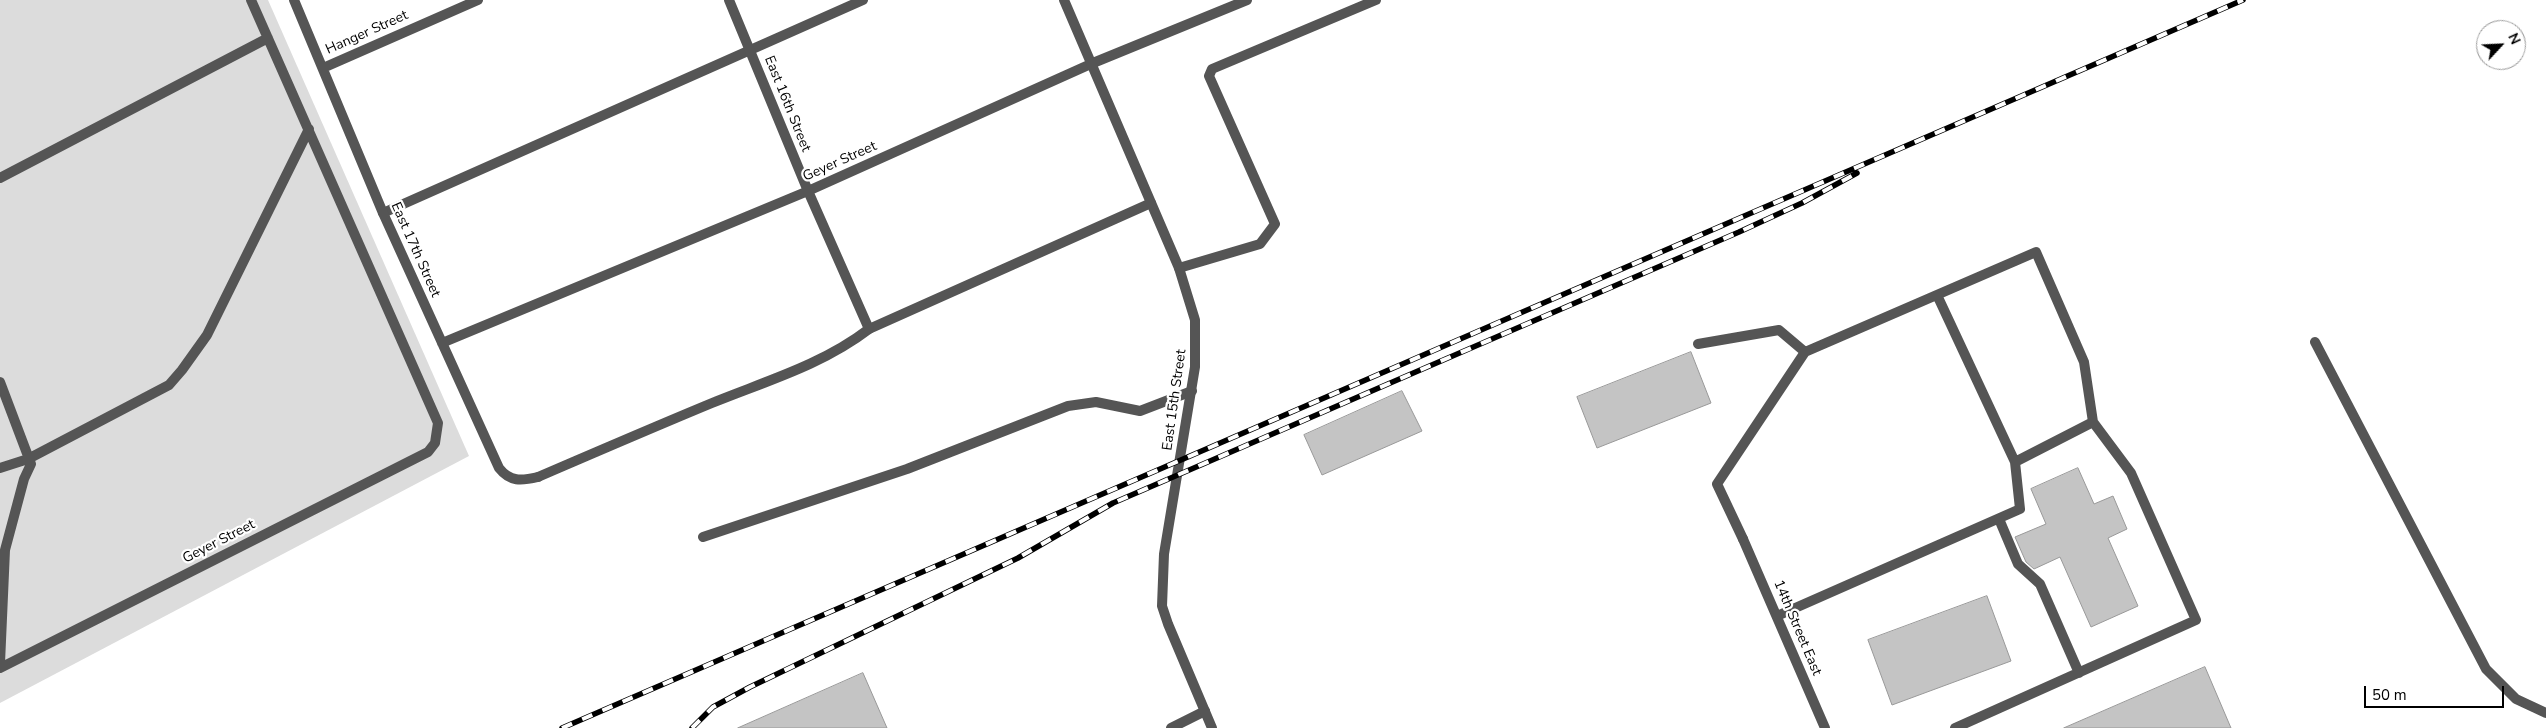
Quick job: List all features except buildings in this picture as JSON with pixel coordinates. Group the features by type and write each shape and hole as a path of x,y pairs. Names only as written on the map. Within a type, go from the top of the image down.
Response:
{"street":[{"path":"0,468 28,459 169,385 207,335 309,129 251,0"},
{"name":"East 17th Street","path":"294,0 383,213 499,468 505,475 514,480 524,481 538,477 711,403 805,366 845,347 869,328 1151,202"},
{"name":"Hanger Street","path":"323,68 478,0"},
{"name":"East 16th Street","path":"729,0 808,191 869,328"},
{"path":"383,213 864,0"},
{"name":"East 15th Street","path":"1064,0 1179,268 1195,320 1196,367 1164,554 1162,606 1212,728"},
{"name":"Geyer Street","path":"442,343 808,191 1092,63 1247,0"},
{"path":"1179,268 1260,244 1275,224 1209,76 1212,69 1376,0"},
{"path":"0,178 268,38"},
{"name":"Geyer Street","path":"0,668 428,452 435,443 438,423 309,129"},
{"path":"1698,344 1779,330 1805,352 2036,252 2084,362 2093,422 2132,473 2196,620 1955,728"},
{"path":"1777,616 2020,510 2015,462 1937,295"},
{"path":"2315,342 2486,669 2516,699 2546,713"},
{"name":"14th Street East","path":"1805,352 1717,484 1825,728"},
{"path":"0,382 30,464 6,542 0,663"},
{"path":"703,537 907,469 1068,406 1096,402 1140,411 1192,391"},
{"path":"2015,462 2093,422"},
{"path":"1998,519 2018,564 2040,584 2078,673"},
{"path":"0,528 6,542"},
{"path":"1171,728 1205,710"}],"shaded area":[{"path":"0,0 268,0 469,456 0,703"}],"railway":[{"path":"562,728 2243,0"},
{"path":"692,728 713,707 750,687 1018,558 1113,503 1739,232 1802,203 1857,173"}]}
